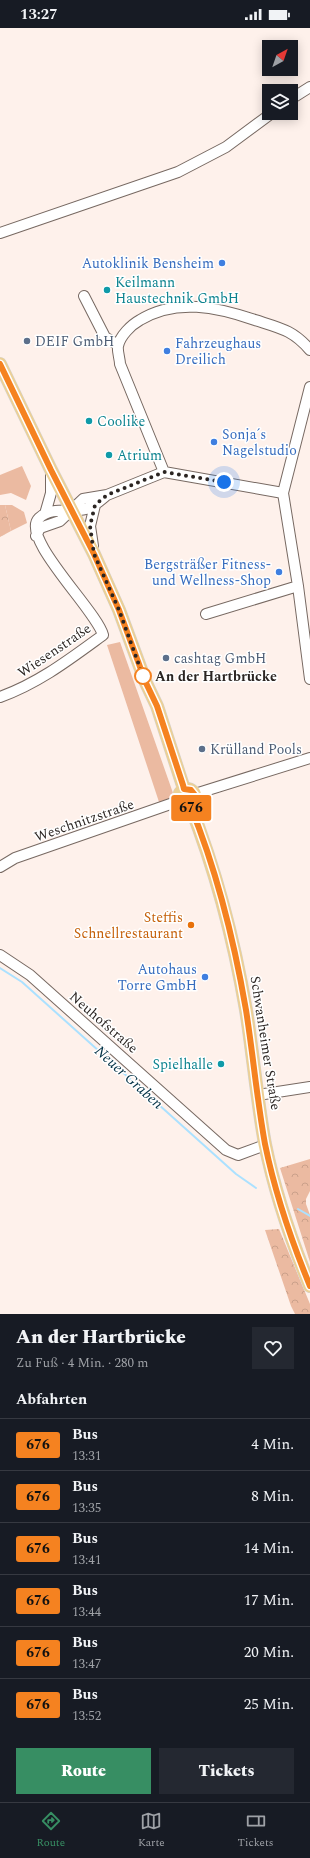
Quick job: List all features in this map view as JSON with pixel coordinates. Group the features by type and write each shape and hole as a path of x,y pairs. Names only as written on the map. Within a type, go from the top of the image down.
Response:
{"main road":[{"name":"Schwanheimer Straße","path":"0,364 51,470 94,554 119,610 146,683 157,706 218,887 232,940 246,1010 265,1145 282,1211 297,1255 310,1286"}],"street":[{"path":"298,94 310,86"},
{"path":"0,233 178,172 226,147 263,120"},
{"path":"84,296 105,337 118,345"},
{"path":"164,472 120,364 118,345 127,331 135,323 148,315 167,309 209,307 229,311 291,332 300,338 310,350"},
{"path":"310,387 283,493 298,586 310,679"},
{"path":"36,536 36,524 45,514 51,493 51,470"},
{"path":"36,536 40,528 60,521 71,509 83,500 107,495 164,472 283,493"},
{"path":"45,514 71,509 86,509 95,505 107,495"},
{"path":"94,554 90,526 95,505"},
{"name":"Wiesenstraße","path":"0,697 19,690 50,673 103,635 93,615 42,547 36,536"},
{"path":"206,614 298,586"},
{"path":"187,797 310,758"},
{"name":"Weschnitzstraße","path":"0,868 15,858 117,824 187,797"},
{"name":"Neuhofstraße","path":"0,956 30,975 226,1150 238,1155 265,1145"},
{"path":"258,1095 310,1087"}],"green space":[{"path":"22,466 31,486 26,500 11,493 0,495 0,475"},
{"path":"0,505 5,505 11,531 0,537"},
{"path":"5,505 12,505 24,512 27,523 11,531"},
{"path":"120,642 173,793 172,799 160,805 107,645"},
{"path":"310,1159 310,1191 306,1199 306,1204 310,1215 310,1262 280,1168"},
{"path":"279,1229 310,1304 310,1314 295,1314 291,1306 265,1230"}],"waterway":[{"name":"Neuer Graben","path":"0,968 22,982 236,1174 256,1188"},
{"name":"Neuer Graben","path":"298,1209 310,1216"}],"bus line":[{"name":"676","path":"0,364 51,470 94,554 119,610 146,683 157,706 184,789 194,792 196,798 190,805 218,887 232,940 242,988 265,1145 282,1211 297,1255 310,1286"}],"place":[{"name":"Autoklinik Bensheim","path":"222,263"},
{"name":"Keilmann Haustechnik GmbH","path":"107,290"},
{"name":"DEIF GmbH","path":"27,341"},
{"name":"Fahrzeughaus Dreilich","path":"167,351"},
{"name":"Coolike","path":"89,421"},
{"name":"Sonja´s Nagelstudio","path":"214,442"},
{"name":"Atrium","path":"109,455"},
{"name":"Bergsträßer Fitness- und Wellness-Shop","path":"279,572"},
{"name":"cashtag GmbH","path":"166,658"},
{"name":"An der Hartbrücke","path":"143,676"},
{"name":"Krülland Pools","path":"202,749"},
{"name":"Steffis Schnellrestaurant","path":"191,925"},
{"name":"Autohaus Torre GmbH","path":"205,977"},
{"name":"Spielhalle","path":"221,1064"}],"route":[{"path":"143,676 119,610 94,554 90,526 91,515 95,505 107,495 164,472 224,482"}]}
